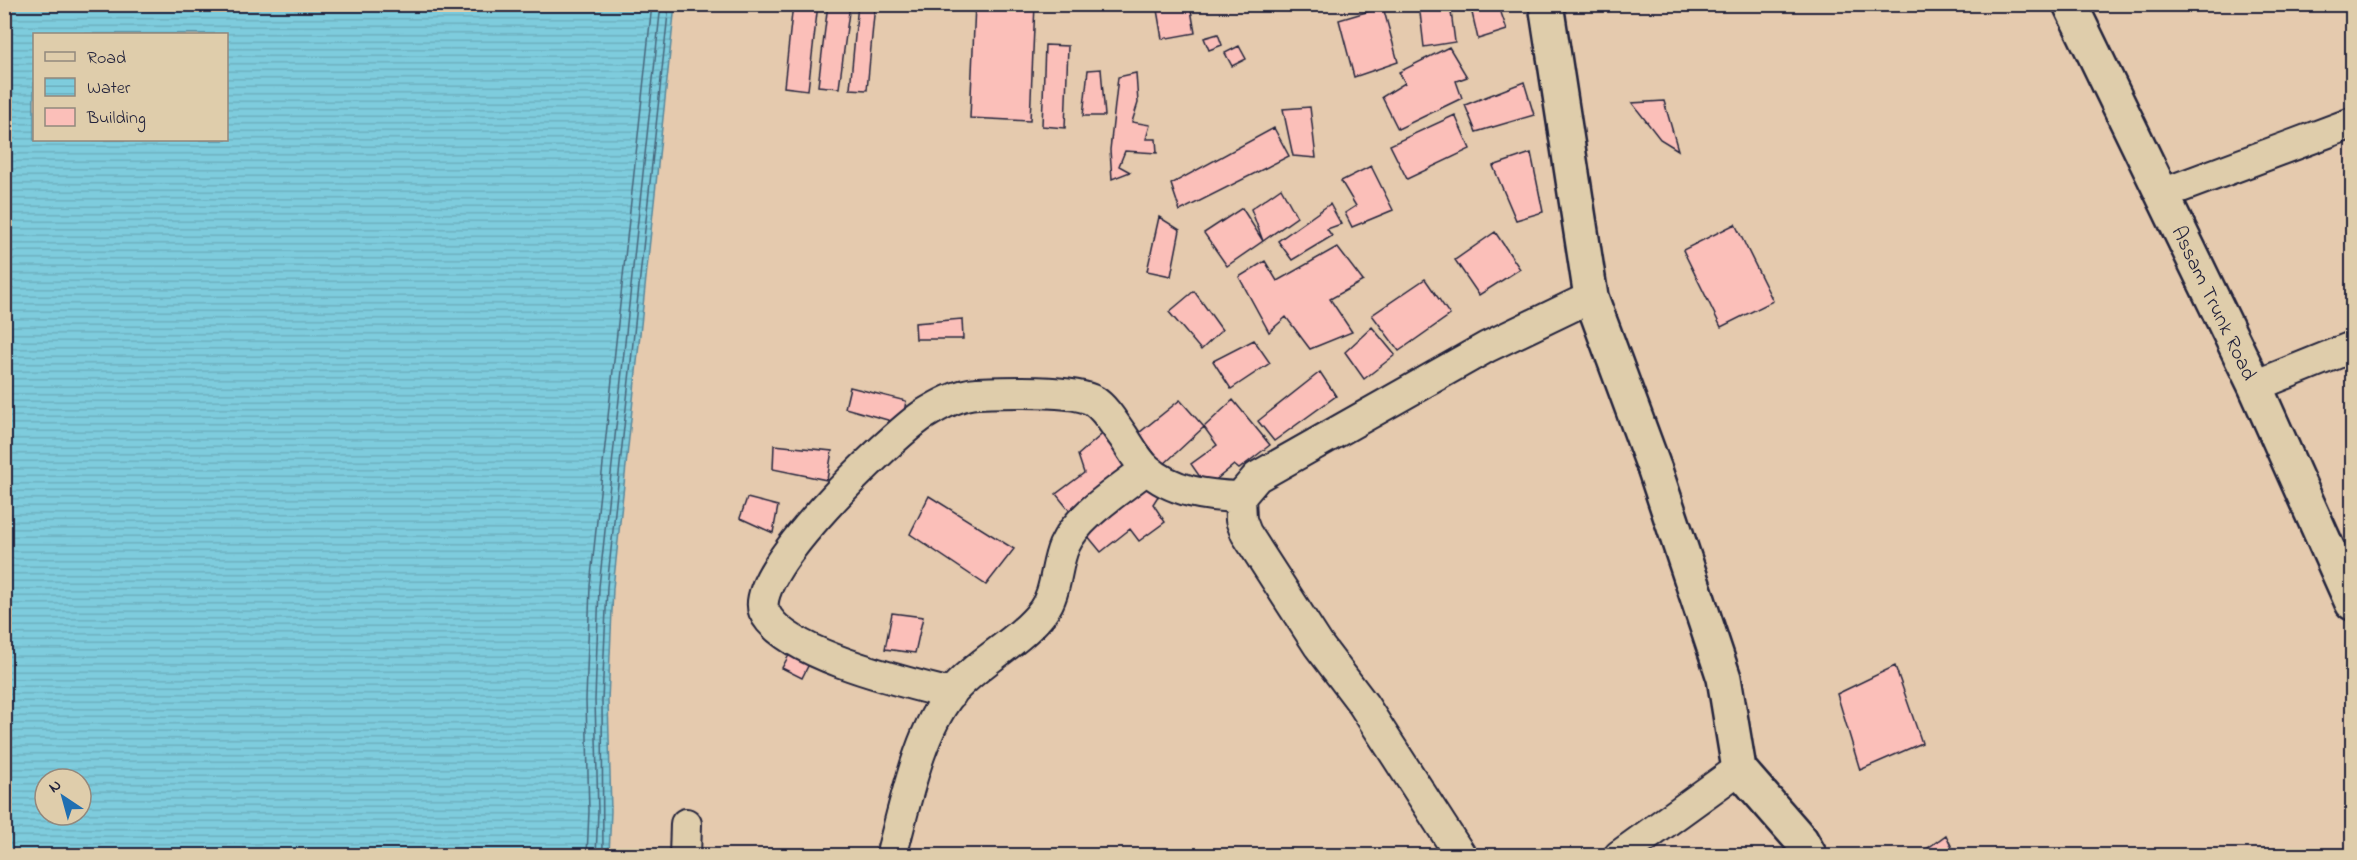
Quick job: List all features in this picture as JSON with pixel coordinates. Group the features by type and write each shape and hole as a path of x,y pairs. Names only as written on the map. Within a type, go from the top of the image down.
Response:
{"street":[{"path":"1546,4 1591,297 1655,470 1724,678 1739,769 1801,840 1810,855"},
{"name":"Assam Trunk Road","path":"2070,4 2255,386 2352,603"},
{"path":"2162,194 2352,123"},
{"path":"1461,855 1363,704 1319,646 1246,532 1241,520 1240,497 1257,477 1487,346 1591,297"},
{"path":"2255,386 2352,347"},
{"path":"951,694 887,678 825,655 790,637 770,621 762,609 764,591 780,561 813,522 888,443 923,415 964,394 1074,395 1092,400 1103,408 1146,469 1186,490 1211,496 1240,497"},
{"path":"891,855 920,757 932,726 951,694 1043,611 1052,592 1063,548 1072,529 1146,469"},
{"path":"1619,855 1739,769"},
{"path":"686,824 686,855"}],"water":[{"path":"5,4 675,5 613,588 608,700 611,811 609,855 5,855"}],"building":[{"path":"793,4 818,4 808,90 784,87"},
{"path":"828,4 850,4 839,88 818,86"},
{"path":"858,4 875,4 867,90 850,89"},
{"path":"975,4 1035,4 1030,121 970,118"},
{"path":"1156,4 1190,4 1195,33 1162,39"},
{"path":"1419,4 1450,4 1455,42 1424,47"},
{"path":"1470,4 1498,4 1507,30 1478,39"},
{"path":"1383,7 1398,62 1354,77 1339,20"},
{"path":"1218,34 1222,45 1209,50 1204,38"},
{"path":"1045,45 1068,46 1065,128 1042,126"},
{"path":"1239,46 1246,59 1232,66 1225,53"},
{"path":"1449,47 1467,77 1456,81 1462,98 1398,129 1382,97 1405,83 1399,72"},
{"path":"1101,69 1105,116 1083,116 1088,70"},
{"path":"1136,73 1138,103 1132,122 1150,125 1146,139 1156,139 1157,153 1125,151 1119,166 1130,172 1112,179 1110,150 1118,77"},
{"path":"1524,82 1534,115 1476,132 1465,105"},
{"path":"1664,101 1678,150 1660,139 1632,103"},
{"path":"1310,107 1316,158 1293,156 1283,109"},
{"path":"1455,115 1470,149 1407,179 1390,145"},
{"path":"1274,128 1289,156 1180,211 1171,184"},
{"path":"1531,153 1543,212 1516,220 1493,166"},
{"path":"1371,166 1393,210 1352,227 1345,213 1356,206 1341,181"},
{"path":"1281,188 1297,217 1263,241 1251,209"},
{"path":"1330,204 1341,224 1327,229 1332,236 1292,260 1278,241"},
{"path":"1242,208 1263,241 1227,266 1204,233"},
{"path":"1159,217 1180,230 1171,276 1147,271"},
{"path":"1735,224 1773,301 1721,327 1683,250"},
{"path":"1495,232 1520,269 1479,295 1455,260"},
{"path":"1337,247 1363,281 1330,299 1352,332 1310,349 1286,317 1269,332 1239,277 1265,261 1277,281"},
{"path":"1425,279 1450,315 1399,351 1372,315"},
{"path":"1194,291 1222,330 1201,350 1169,312"},
{"path":"962,319 963,339 916,339 915,323"},
{"path":"1372,327 1395,355 1364,379 1345,352"},
{"path":"1254,340 1270,363 1231,389 1213,361"},
{"path":"1320,372 1336,396 1274,441 1258,421"},
{"path":"850,387 906,401 902,424 845,408"},
{"path":"1180,400 1204,427 1163,465 1139,433"},
{"path":"1233,400 1270,445 1239,469 1234,465 1207,487 1191,464 1217,445 1204,427"},
{"path":"1114,424 1135,459 1069,510 1056,494 1084,473 1078,455"},
{"path":"774,445 832,451 827,480 773,469"},
{"path":"1149,473 1162,490 1153,504 1165,522 1139,541 1130,529 1101,552 1082,529"},
{"path":"929,496 1014,549 986,585 910,534"},
{"path":"747,498 778,506 773,533 740,518"},
{"path":"892,613 923,617 915,653 885,649"},
{"path":"794,646 813,656 802,678 782,668"},
{"path":"1895,666 1922,743 1860,770 1837,694"},
{"path":"1946,835 1956,856 1917,856"}]}
